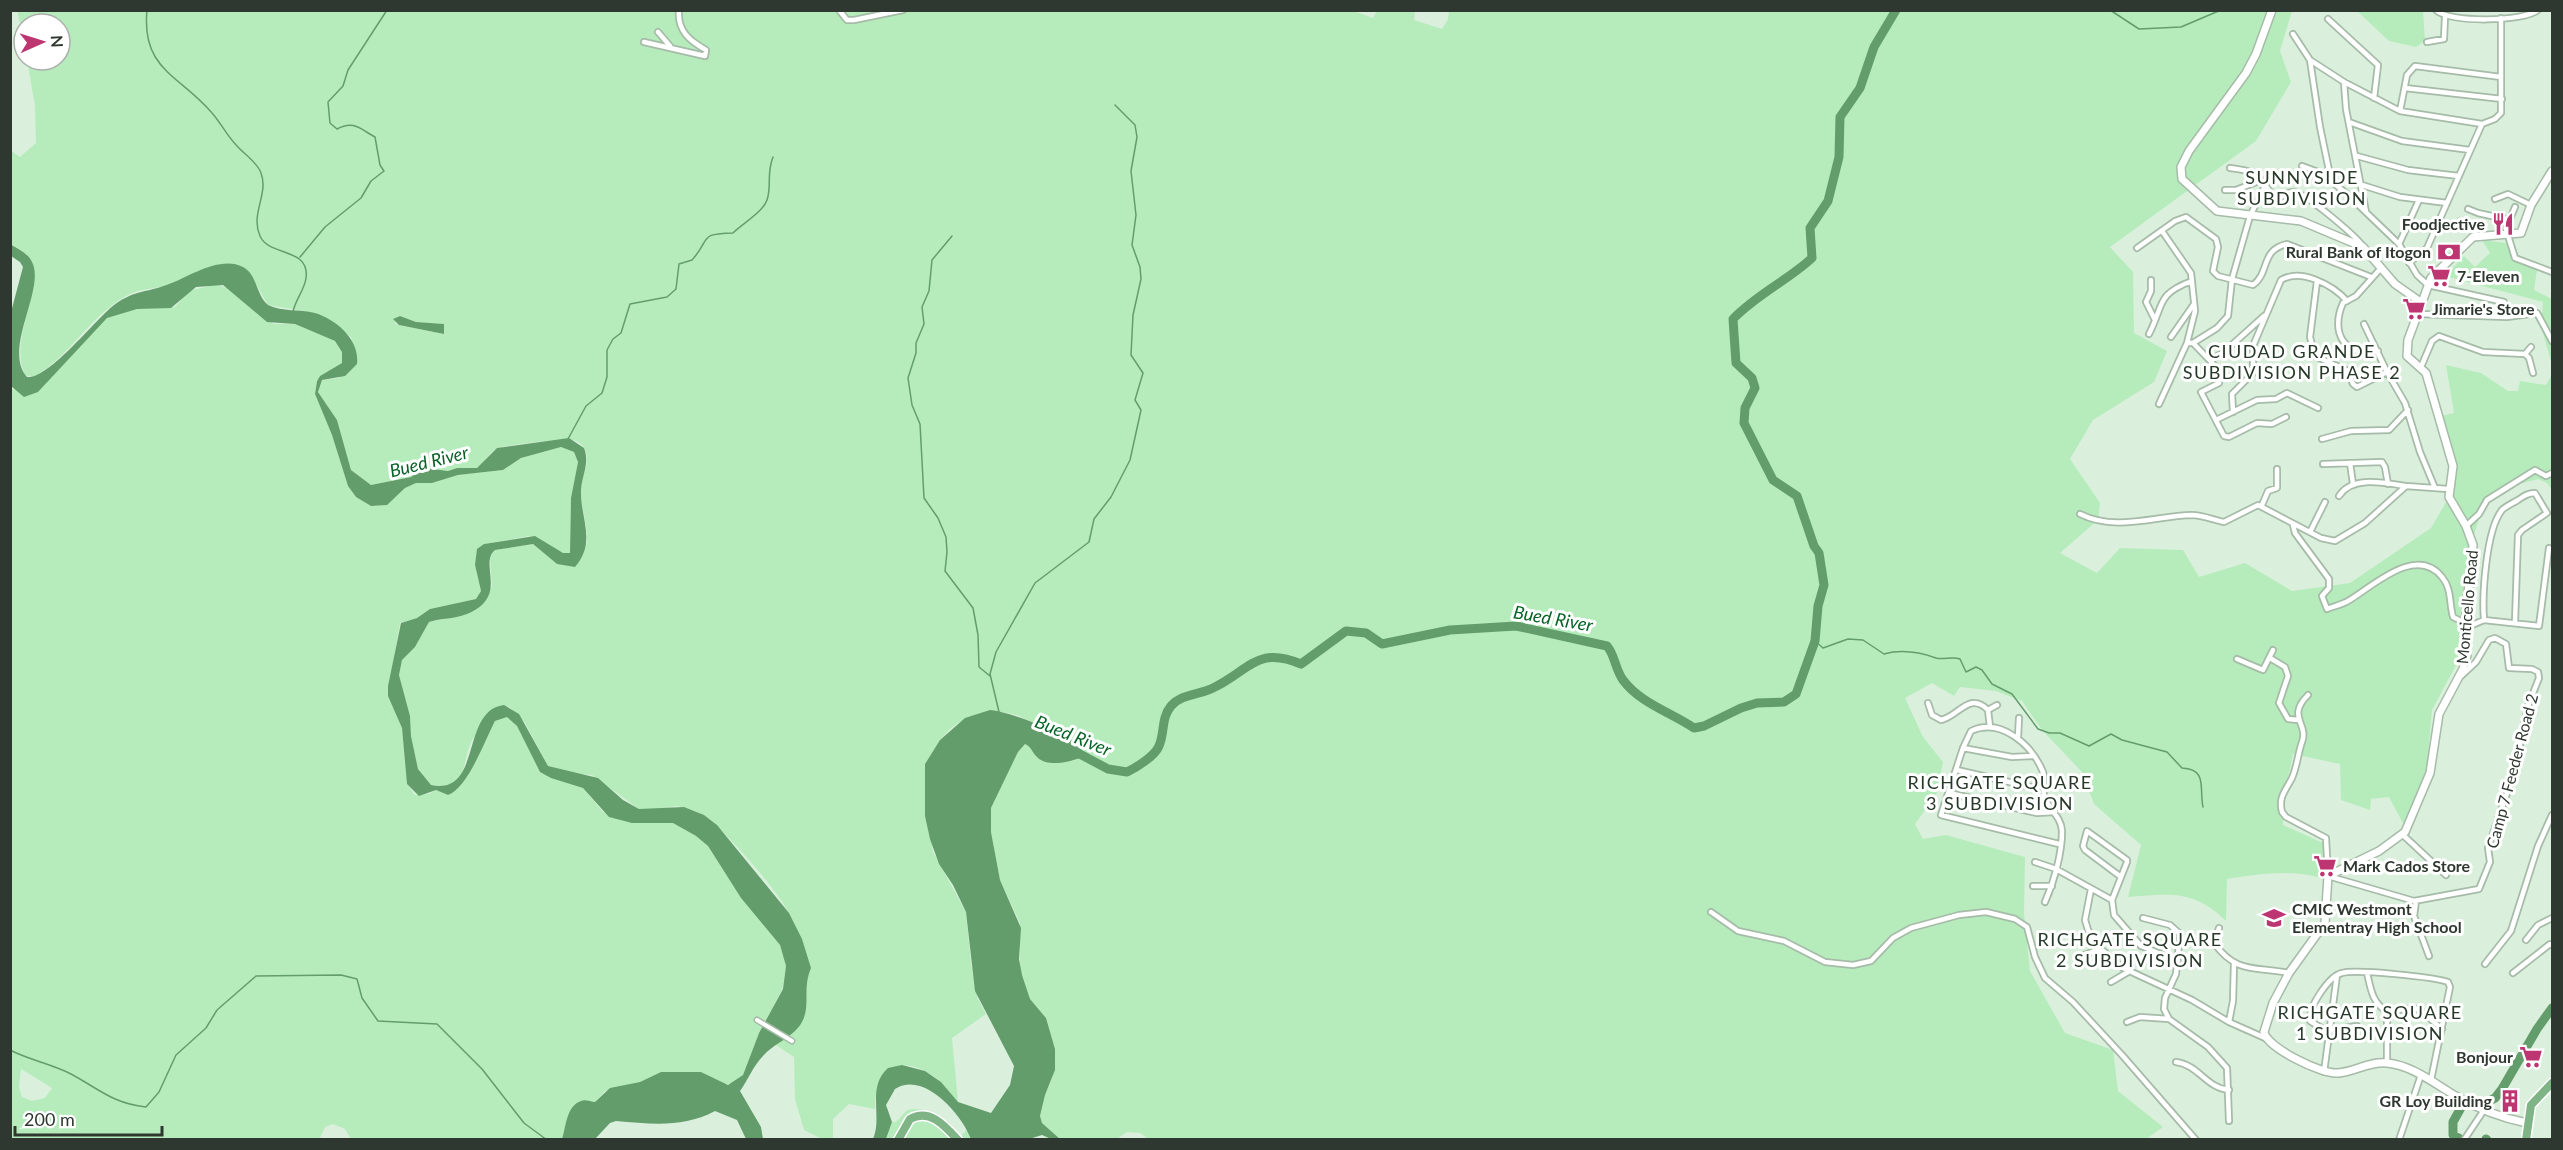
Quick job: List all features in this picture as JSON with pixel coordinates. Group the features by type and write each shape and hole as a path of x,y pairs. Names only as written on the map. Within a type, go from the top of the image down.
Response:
{"highway":[{"path":"2526,1137 2531,1105 2553,1083"},
{"path":"898,1140 910,1119 922,1115 940,1122 958,1140"}],"main road":[{"path":"2272,10 2256,54 2246,73 2189,151 2180,173 2182,179 2217,211 2301,221 2363,247 2396,284 2422,303"},
{"path":"2448,489 2453,466 2445,431 2438,417 2426,373 2411,361 2406,352 2418,314 2430,281 2476,236 2508,236 2524,229 2531,206 2553,171"},
{"name":"Monticello Road","path":"2403,835 2430,773 2439,714 2459,677 2467,655 2465,626 2473,545 2466,526 2449,497 2448,489"},
{"path":"2403,835 2379,851 2328,876 2325,923 2289,973 2268,1015 2264,1027 2265,1038 2280,1049 2324,1072 2338,1073 2386,1062 2431,1080 2484,1109 2527,1123"}],"street":[{"path":"644,42 671,47 702,57 706,53 681,29 679,10"},
{"path":"839,10 847,20 903,10"},
{"path":"2436,10 2445,17 2501,18 2523,18 2538,10"},
{"path":"2427,42 2444,39 2445,17"},
{"path":"2310,60 2344,82 2400,111 2482,124 2495,119 2501,113 2501,18"},
{"path":"2328,19 2378,64 2374,98"},
{"path":"658,32 671,47"},
{"path":"2294,34 2310,60 2320,128 2331,180"},
{"path":"2400,111 2407,75 2415,66 2501,77"},
{"path":"2344,82 2366,212"},
{"path":"2405,88 2502,99"},
{"path":"2349,122 2402,141 2470,150"},
{"path":"2409,263 2427,248 2482,124"},
{"path":"2357,156 2408,170 2459,176"},
{"path":"2302,166 2331,180 2366,212 2399,244 2409,263 2420,276 2430,281 2505,302 2507,317"},
{"path":"2230,168 2250,170 2264,182 2276,199 2291,192 2299,194 2336,220 2363,247"},
{"path":"2187,343 2193,343 2217,328 2228,316 2232,279 2250,216 2264,182"},
{"path":"2225,189 2236,190 2264,182"},
{"path":"2362,185 2390,194 2447,203"},
{"path":"2495,199 2508,194 2531,206"},
{"path":"2399,244 2419,200"},
{"path":"2515,207 2506,229 2515,258 2553,272"},
{"path":"2468,208 2478,213 2510,220"},
{"path":"2137,248 2182,217 2190,218 2209,232 2218,243 2212,265 2215,274 2253,285 2260,278 2269,255 2277,247 2287,244 2371,277"},
{"path":"2460,221 2472,227 2476,236"},
{"path":"2159,404 2187,343 2194,320 2192,281 2188,267 2162,231"},
{"path":"2378,351 2358,352 2342,341 2338,328 2338,315 2347,301 2362,291 2371,277 2381,268"},
{"path":"2233,412 2232,394 2253,373 2252,350 2276,289 2284,278 2297,275 2317,281 2336,288 2347,301"},
{"path":"2151,280 2146,302 2155,320"},
{"path":"2149,334 2162,300 2173,288 2192,281"},
{"path":"2317,281 2310,337 2315,356 2348,371 2353,384 2357,387 2387,372"},
{"path":"2171,337 2194,304"},
{"path":"2418,314 2507,317 2537,312 2553,341"},
{"path":"2211,360 2224,352 2267,313"},
{"path":"2364,324 2408,410 2420,452 2435,488"},
{"path":"2421,367 2428,347 2437,336 2483,352 2525,354 2529,357 2534,373"},
{"path":"2193,343 2219,369 2221,379 2201,392 2224,436 2229,437 2258,423 2272,424 2286,417"},
{"path":"2525,354 2531,347"},
{"path":"2216,420 2257,400 2276,399 2287,393 2318,408"},
{"path":"2322,439 2351,431 2389,430 2408,410"},
{"path":"2350,463 2353,484"},
{"path":"2323,464 2383,463 2388,484"},
{"path":"2262,505 2268,491 2277,488 2277,469"},
{"path":"2466,526 2479,514 2491,496 2535,470 2546,476 2553,473"},
{"path":"2339,496 2345,488 2353,484 2388,484 2448,489"},
{"path":"2080,514 2100,522 2120,524 2194,515 2224,522 2248,508 2262,505 2293,525 2336,541 2366,523 2406,486"},
{"path":"2484,620 2486,573 2492,535 2498,518 2511,504 2526,494 2535,493 2547,513 2524,528 2518,535 2515,622"},
{"path":"2300,540 2325,502"},
{"path":"2293,525 2300,540 2329,579 2330,588 2322,596 2326,609 2347,602 2399,569 2418,565 2430,568 2442,577 2449,589 2453,617 2465,626 2484,620 2515,622 2532,627 2541,623 2549,548"},
{"path":"2546,586 2553,586"},
{"name":"Camp 7 Feeder Road 2","path":"2416,901 2475,892 2483,883 2490,862 2488,848 2514,773 2528,706 2539,678 2538,672 2532,669 2509,668 2506,644 2495,638 2489,640 2476,662 2459,677"},
{"path":"2237,659 2262,670 2266,667 2273,650"},
{"path":"2270,658 2285,667 2288,676 2279,703 2288,718 2298,720"},
{"path":"2308,695 2301,702 2298,720 2304,740 2293,776 2284,790 2281,810 2286,817 2326,838 2328,876 2416,901 2414,916 2429,956"},
{"path":"1928,703 1932,715 1941,720 1968,703 1978,704 1988,710"},
{"path":"1988,710 1996,705"},
{"path":"1988,710 1990,727"},
{"path":"2018,737 2019,718"},
{"path":"2045,902 2052,886 2056,869 2060,844 2062,831 2055,812 2045,798 2043,772 2018,737 1990,727 1971,731 1963,748 1941,815 2060,844"},
{"path":"1963,748 2020,758 2032,756"},
{"path":"1957,770 2031,787 2044,786"},
{"path":"1949,793 2037,813 2055,812"},
{"path":"2485,964 2511,931 2541,838 2553,815"},
{"path":"2121,877 2085,850 2083,845 2087,831 2125,858 2127,862 2112,900 2114,915 2139,944 2178,961"},
{"path":"2403,835 2446,874"},
{"path":"2035,862 2056,869 2112,900"},
{"path":"2033,886 2052,886"},
{"path":"2091,889 2085,920 2088,930 2101,949 2128,972 2170,992 2192,999 2229,1022 2265,1038"},
{"path":"1711,912 1738,931 1784,941 1814,959 1836,965 1871,961 1893,938 1911,928 1959,915 1986,912 2015,919 2027,927 2035,957 2045,978 2073,1002 2196,1140"},
{"path":"2143,918 2170,925 2178,930 2180,939 2178,961 2170,992 2164,1004 2169,1019"},
{"path":"2526,940 2538,925 2553,918"},
{"path":"2219,928 2214,943 2234,963 2246,969 2289,973"},
{"path":"2513,973 2550,944 2553,945"},
{"path":"2078,957 2101,949"},
{"path":"2229,1022 2234,963"},
{"path":"2111,982 2128,972"},
{"path":"2357,1026 2331,1031 2319,1029 2311,1023 2310,1016 2322,993 2337,975 2349,972 2367,973 2444,981 2450,987 2431,1080"},
{"path":"2367,973 2373,999 2387,1012 2386,1062"},
{"path":"2324,1072 2337,975"},
{"path":"2387,1012 2414,1007 2442,1029"},
{"path":"2127,1022 2140,1017 2169,1019 2217,1055 2227,1068 2229,1121"},
{"path":"757,1020 792,1041"},
{"path":"2176,1062 2190,1065 2214,1087 2229,1090"},
{"path":"2399,1140 2421,1076"},
{"path":"2464,1140 2484,1109"}],"shaded area":[{"path":"1351,10 1373,18 1377,11 1415,10 1414,20 1442,29 1448,19 1449,10 2292,11 2280,51 2291,82 2256,141 2110,247 2133,272 2134,333 2167,351 2154,382 2093,420 2070,459 2100,503 2098,520 2060,553 2097,573 2120,548 2183,550 2199,577 2245,563 2292,591 2350,583 2431,528 2449,497 2453,471 2438,417 2454,413 2446,365 2481,373 2508,391 2518,391 2520,381 2546,385 2552,374 2552,490 2547,483 2538,479 2505,488 2484,502 2471,545 2462,608 2462,654 2432,710 2427,766 2406,829 2389,797 2371,799 2370,810 2341,800 2340,764 2293,754 2283,801 2283,825 2323,843 2322,878 2286,873 2227,879 2226,921 2203,903 2180,896 2128,897 2141,845 2094,804 2082,772 2042,730 2022,701 1996,691 1960,687 1954,696 1932,683 1905,698 1923,737 1943,762 1937,793 1915,824 1923,839 1946,835 2025,857 2024,914 2030,971 2065,1033 2113,1050 2118,1091 2163,1127 2146,1139 1150,1140 1140,1133 1127,1132 1117,1139 1060,1139 1042,1123 1040,1116 1053,1076 1055,1049 1046,1018 1030,999 1020,969 1020,923 1000,880 991,832 991,808 1018,752 1025,744 1038,758 1048,762 1068,762 1085,756 1057,734 1017,715 990,710 958,723 950,729 925,764 926,795 933,852 966,912 971,964 978,999 986,1014 952,1038 958,1102 936,1078 924,1070 912,1066 892,1068 879,1083 875,1109 849,1104 833,1119 833,1139 822,1139 804,1130 795,1099 794,1057 776,1045 789,1035 801,1018 811,968 789,913 781,901 753,864 711,820 695,811 677,806 653,810 639,809 592,775 572,773 548,766 525,723 508,706 473,739 462,772 452,784 431,785 418,769 411,736 410,716 399,675 402,660 415,647 429,622 459,616 492,587 490,557 495,550 533,544 557,564 587,543 581,495 587,457 581,444 568,440 510,446 496,449 477,468 457,468 448,471 428,468 411,477 371,485 351,470 337,420 318,392 322,380 339,378 352,338 335,325 309,312 268,305 243,267 214,268 167,285 132,293 105,311 47,368 33,377 25,375 21,360 21,344 33,278 32,264 26,254 11,244 10,150 20,157 36,143 35,106 29,72 72,72 72,12 17,12","holes":["400,316 416,322 444,324 444,334 394,323"]},
{"path":"2357,11 2423,11 2425,41 2416,47 2389,41"},
{"path":"2482,240 2506,243 2512,260 2537,270 2534,290 2552,299 2552,365 2541,326 2543,302 2445,276 2464,256 2475,267 2490,253"},
{"path":"10,244 28,256 35,274 19,351 21,365 27,377 47,369 106,312 122,300 215,265 234,264 248,270 268,305 323,316 339,326 351,339 357,355 357,364 345,376 322,380 318,392 337,420 351,470 371,485 411,477 425,468 448,471 457,468 477,468 497,448 569,438 584,448 586,464 581,500 586,539 582,558 575,567 557,564 533,544 495,550 490,563 490,590 480,607 458,617 429,622 415,647 402,660 399,675 410,716 411,736 418,769 431,785 447,785 458,778 465,766 481,721 490,710 504,705 519,714 548,766 598,778 623,800 639,809 684,807 704,815 717,825 789,913 802,939 811,968 807,983 805,1016 802,1022 794,1032 767,1051 740,1091 761,1127 763,1139 746,1139 737,1120 715,1111 679,1122 655,1124 616,1121 610,1123 595,1139 562,1139 572,1108 583,1100 595,1102 610,1088 640,1082 661,1072 701,1072 728,1085 743,1075 759,1033 783,989 786,966 780,945 741,898 708,846 673,823 632,823 609,817 583,788 540,772 517,726 507,717 495,721 469,774 455,791 448,795 436,790 419,796 407,784 402,728 388,696 401,623 417,618 430,609 476,599 481,591 475,565 477,549 484,544 535,536 563,553 570,553 571,498 578,462 574,452 561,447 521,458 503,470 458,475 432,483 416,483 405,488 387,505 371,506 356,497 348,486 332,435 315,394 320,376 342,363 342,352 335,341 295,324 267,322 223,285 196,287 171,308 137,309 107,318 38,392 24,397 11,386 11,312 23,267 11,256"},
{"path":"217,284 231,290 274,324 295,324 335,341 342,351 342,363 320,376 315,394 332,435 348,486 356,497 371,506 386,505 405,488 416,483 432,483 458,475 503,470 521,458 561,447 574,452 578,462 571,498 570,553 563,553 529,536 484,544 475,565 481,591 476,599 430,609 417,618 400,623 388,691 402,728 407,784 415,795 429,794 436,790 448,795 456,790 469,773 495,721 507,717 517,726 540,772 583,788 603,812 646,823 673,823 708,846 741,898 780,945 786,966 783,988 759,1033 743,1075 734,1084 724,1084 701,1072 661,1072 640,1082 605,1091 595,1102 577,1103 568,1118 562,1139 351,1139 345,1129 333,1124 325,1127 319,1140 11,1139 10,386 13,389 38,392 87,335 109,317 134,309 175,307 189,291","holes":["21,1069 52,1088 45,1098 32,1101 22,1097 19,1087"]},
{"path":"400,316 416,322 444,324 444,334 399,325 393,319"},
{"path":"990,710 1022,718 1060,734 1078,745 1085,756 1048,763 1038,758 1025,744 1018,752 991,808 991,832 1000,880 1021,928 1019,959 1022,975 1030,999 1046,1018 1055,1049 1055,1070 1040,1116 1042,1123 1060,1139 1051,1139 1042,1135 1029,1139 971,1139 959,1118 941,1098 918,1085 906,1085 895,1089 886,1105 892,1122 886,1139 873,1139 876,1130 876,1093 881,1076 888,1068 902,1065 925,1071 941,1082 958,1102 991,1113 1010,1085 1014,1066 975,991 966,912 953,885 939,864 925,816 925,764 940,740 965,718"},
{"path":"907,1110 927,1111 940,1117 961,1136 967,1129 971,1139 886,1140 892,1122 896,1122"}],"waterway":[{"path":"147,10 147,30 150,46 156,59 212,113 233,142 254,162 261,173 263,189 257,220 260,236 265,243 302,261 306,268 305,282 293,312"},
{"path":"300,257 325,227 361,198 371,181 384,171 380,165 375,137 353,125 337,129 330,123 328,102 343,86 348,70 387,10"},
{"name":"Bued River","path":"1076,752 1108,769 1127,772 1157,750 1166,715 1175,702 1213,688 1254,662 1263,659 1274,657 1301,664 1346,631 1366,633 1382,644 1450,630 1516,626 1607,646 1620,676 1630,688 1647,701 1694,728 1704,726 1741,708 1757,703 1784,702 1796,694 1815,641 1818,606 1824,585 1819,553 1814,546 1797,496 1773,480 1744,423 1745,408 1755,388 1752,378 1736,363 1733,319 1752,302 1812,258 1810,228 1828,201 1839,157 1840,117 1860,88 1874,47 1896,10"},
{"path":"2110,10 2139,29 2181,27 2221,10"},
{"path":"999,712 990,674 996,652 1035,583 1089,542 1094,519 1111,497 1130,460 1141,410 1135,400 1143,373 1131,355 1133,315 1141,279 1140,267 1132,245 1136,215 1131,171 1137,137 1135,125 1115,105"},
{"path":"568,439 586,406 602,393 607,377 607,350 613,339 621,333 630,304 667,297 676,289 679,264 692,260 709,236 733,233 761,209 767,200 773,157"},
{"path":"952,236 932,260 929,291 922,307 924,324 916,343 916,353 908,378 912,405 920,424 924,498 938,518 946,537 945,571 973,608 978,635 979,667 990,676"},
{"path":"1815,641 1823,648 1848,639 1863,640 1884,654 1910,652 1939,658 1960,659 1966,672 1976,667 1982,670 1992,684 2012,694 2038,729 2049,733 2060,733 2089,746 2111,734 2122,740 2167,752 2182,768 2190,769 2199,776 2203,807"},
{"path":"10,1050 64,1071 115,1099 146,1107 159,1092 176,1055 206,1028 217,1010 256,976 341,975 357,979 362,998 378,1021 437,1024 482,1069 524,1123 547,1140"},
{"path":"2484,1104 2495,1098 2502,1089 2552,1008"},
{"path":"2460,1139 2453,1135 2453,1122 2463,1104"}],"place":[{"name":"Foodjective","path":"2503,224"},
{"name":"Rural Bank of Itogon","path":"2449,252"},
{"name":"7-Eleven","path":"2439,276"},
{"name":"Jimarie's Store","path":"2414,309"},
{"name":"Mark Cados Store","path":"2325,866"},
{"name":"CMIC Westmont Elementray High School","path":"2274,918"},
{"name":"Bonjour","path":"2531,1057"},
{"name":"GR Loy Building","path":"2510,1101"}],"district":[{"name":"SUNNYSIDE SUBDIVISION","path":"2302,188"},
{"name":"CIUDAD GRANDE SUBDIVISION PHASE 2","path":"2292,362"},
{"name":"RICHGATE SQUARE 3 SUBDIVISION","path":"2000,793"},
{"name":"RICHGATE SQUARE 2 SUBDIVISION","path":"2130,950"},
{"name":"RICHGATE SQUARE 1 SUBDIVISION","path":"2370,1023"}]}
